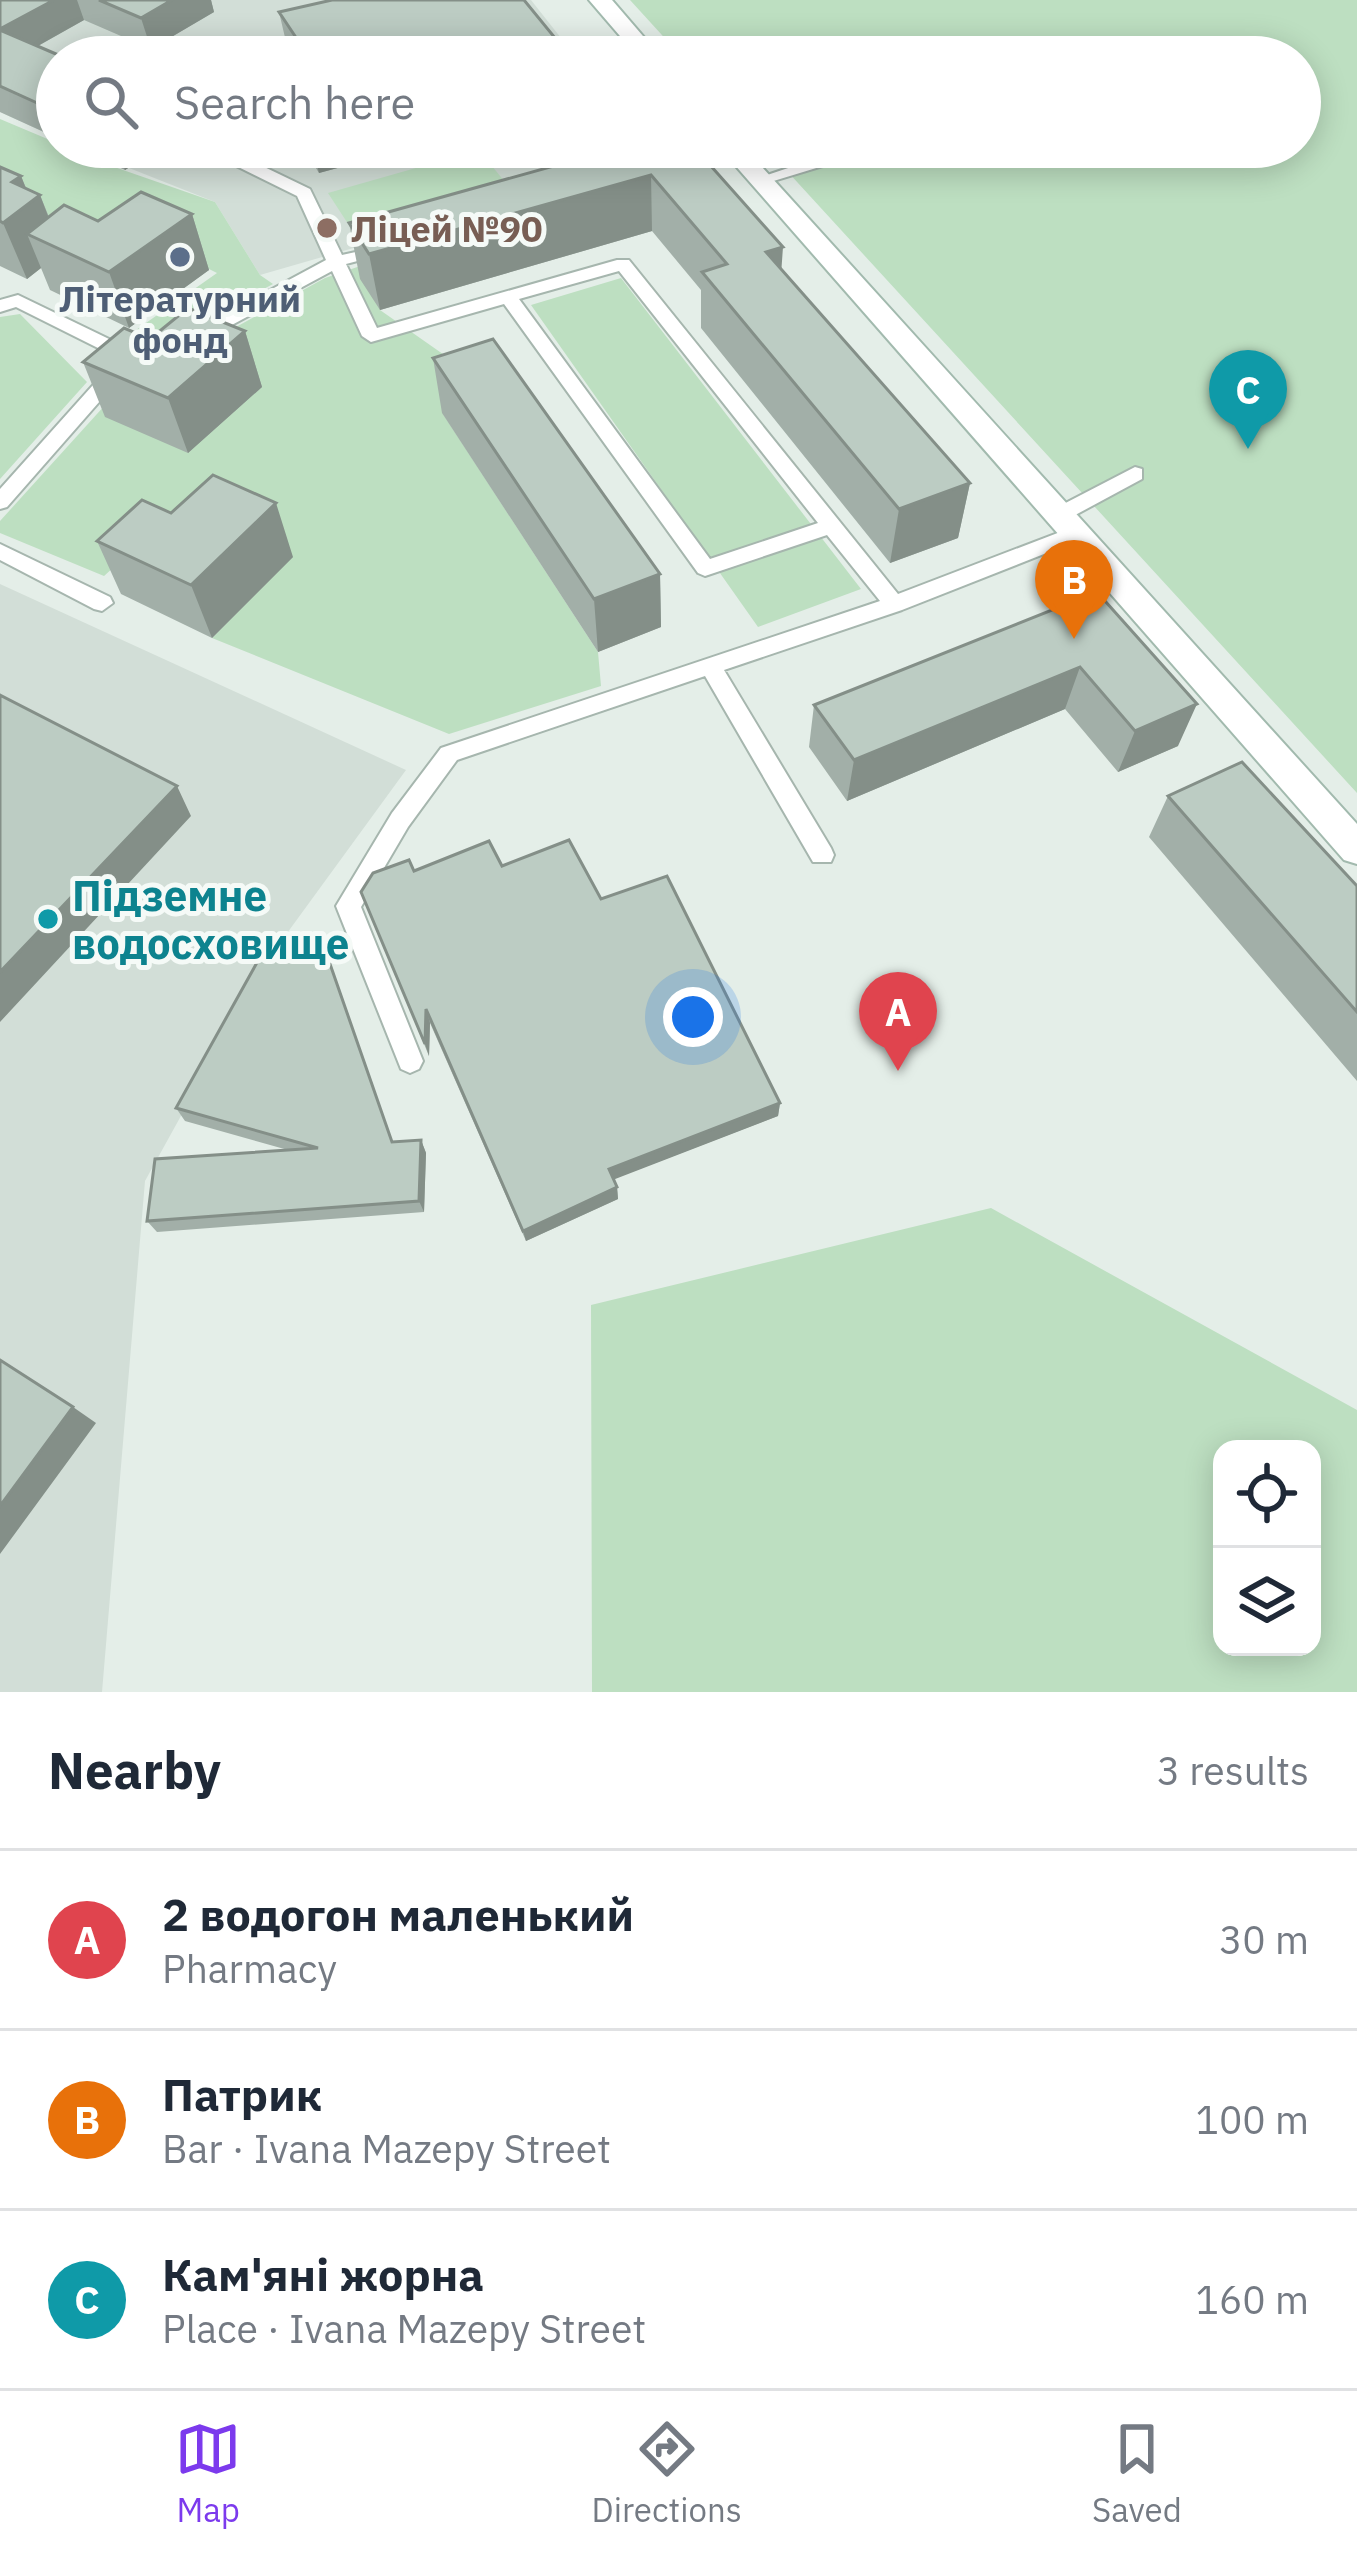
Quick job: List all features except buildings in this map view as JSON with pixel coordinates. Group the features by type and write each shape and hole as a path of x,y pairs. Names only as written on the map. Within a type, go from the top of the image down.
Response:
{"main road":[{"path":"600,0 632,36"},
{"path":"749,168 1357,850"}],"lane":[{"path":"253,168 304,193 371,336 623,264 828,527 894,604"},
{"path":"657,170 663,168"},
{"path":"760,180 800,168"},
{"path":"0,502 100,389 335,262 404,242"},
{"path":"9,304 34,288"},
{"path":"508,297 704,568 828,527"},
{"path":"9,304 123,350 160,357"},
{"path":"410,1061 348,906 400,820 449,754 894,604 1067,524 1135,474"},
{"path":"0,551 102,603"},
{"path":"710,666 822,855"}],"shaded area":[{"path":"28,0 531,0 559,36 36,36 36,128 0,112 0,15"},
{"name":"Ліцей №90","path":"129,168 630,168 260,275 215,202"},
{"path":"0,584 406,770 266,962 145,1181 102,1692 0,1692"}],"green space":[{"path":"630,0 1357,0 1357,793 784,168 1321,168 1321,36 663,36"},
{"path":"0,119 36,134 36,168 117,168 215,202 260,275 273,284 149,351 136,330 217,273 163,246 0,207"},
{"path":"416,168 494,168 509,187 354,233 328,193"},
{"path":"375,261 380,310 500,394 443,414 598,652 601,686 449,734 212,638 292,557 167,519 104,576 0,533 0,521 116,393 325,278"},
{"path":"621,278 861,589 758,627 531,305"},
{"path":"20,314 87,382 0,479 0,317"},
{"path":"991,1208 1357,1410 1357,1692 592,1692 591,1305"}],"place":[{"name":"Ліцей №90","path":"327,228"},
{"name":"Літературний фонд","path":"180,257"},
{"name":"Кам'яні жорна","path":"1248,449"},
{"name":"Патрик","path":"1074,639"},
{"name":"Підземне водосховище","path":"48,919"},
{"name":"2 водогон маленький","path":"898,1071"}]}
